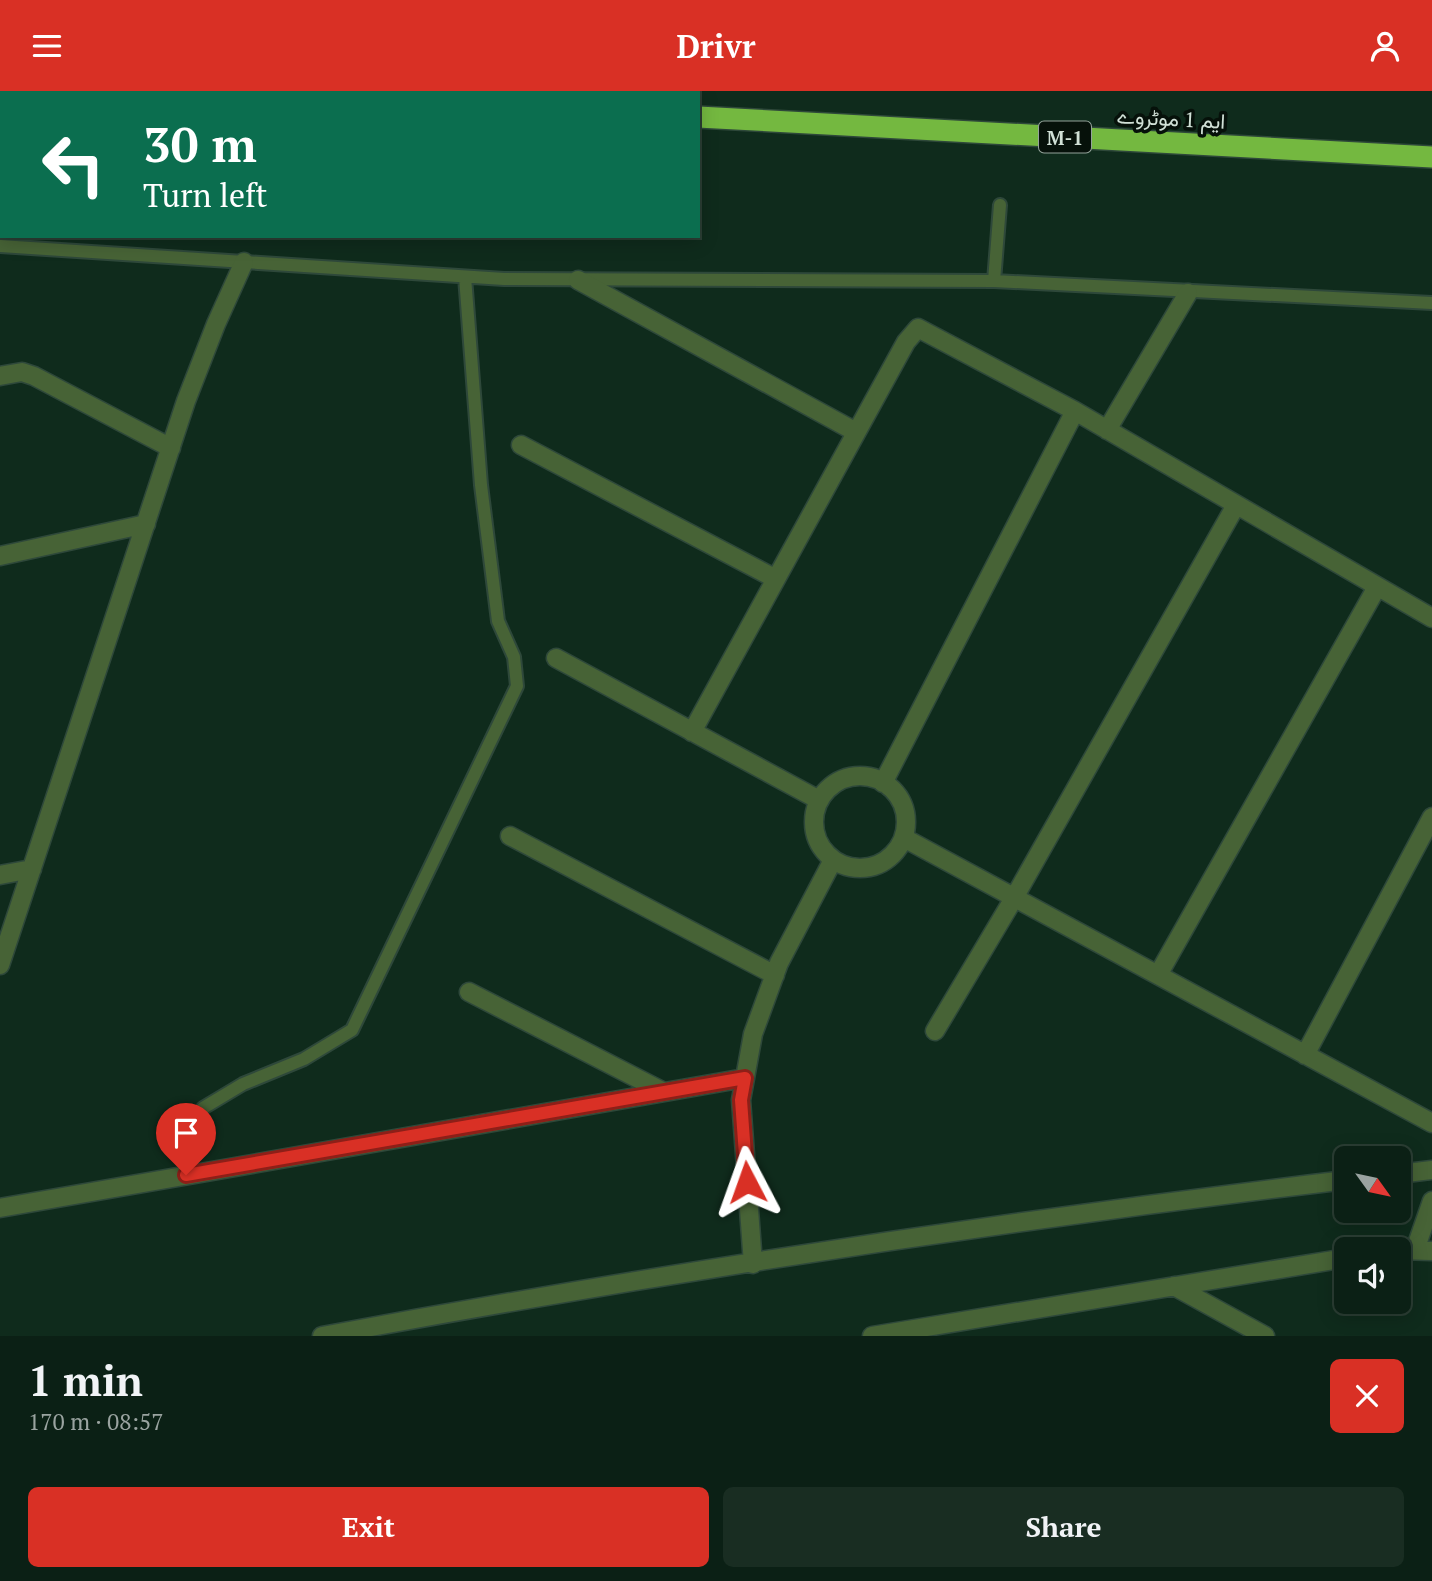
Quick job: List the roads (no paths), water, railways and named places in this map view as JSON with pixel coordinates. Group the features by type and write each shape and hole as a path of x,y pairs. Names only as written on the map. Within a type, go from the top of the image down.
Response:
{"highway":[{"name":"ایم 1 موٹروے","path":"700,117 1432,157"}],"street":[{"path":"0,965 171,448 216,324 244,262"},
{"path":"578,279 856,432"},
{"path":"1107,430 1188,293"},
{"path":"692,732 906,342 918,328 1075,411 1432,618"},
{"path":"0,376 22,372 34,376 171,448"},
{"path":"883,782 1075,411"},
{"path":"521,445 776,579"},
{"path":"935,1031 1014,898 1236,505"},
{"path":"0,556 146,524"},
{"path":"1158,975 1377,587"},
{"path":"556,658 819,800"},
{"path":"857,775 883,782 902,802 906,820 904,838 895,854 880,865 862,869 844,867 817,843 813,825 819,800 825,791 839,780 857,775"},
{"path":"1305,1055 1432,817"},
{"path":"510,836 775,975"},
{"path":"904,838 1432,1123"},
{"path":"753,1264 741,1100 753,1034 775,975 833,860"},
{"path":"0,875 32,869"},
{"path":"469,992 664,1092"},
{"path":"0,1208 745,1078"},
{"path":"1411,1172 1432,1170"},
{"path":"323,1336 512,1301 1132,1206 1334,1181"},
{"path":"1415,1250 1432,1201"},
{"path":"872,1336 1334,1260"},
{"path":"1174,1286 1265,1336"}],"lane":[{"path":"994,281 1000,205"},
{"path":"0,246 465,277 994,281 1188,293 1432,303"},
{"path":"203,1108 243,1084 304,1059 352,1030 517,686 514,657 498,621 481,485 465,277"}]}
